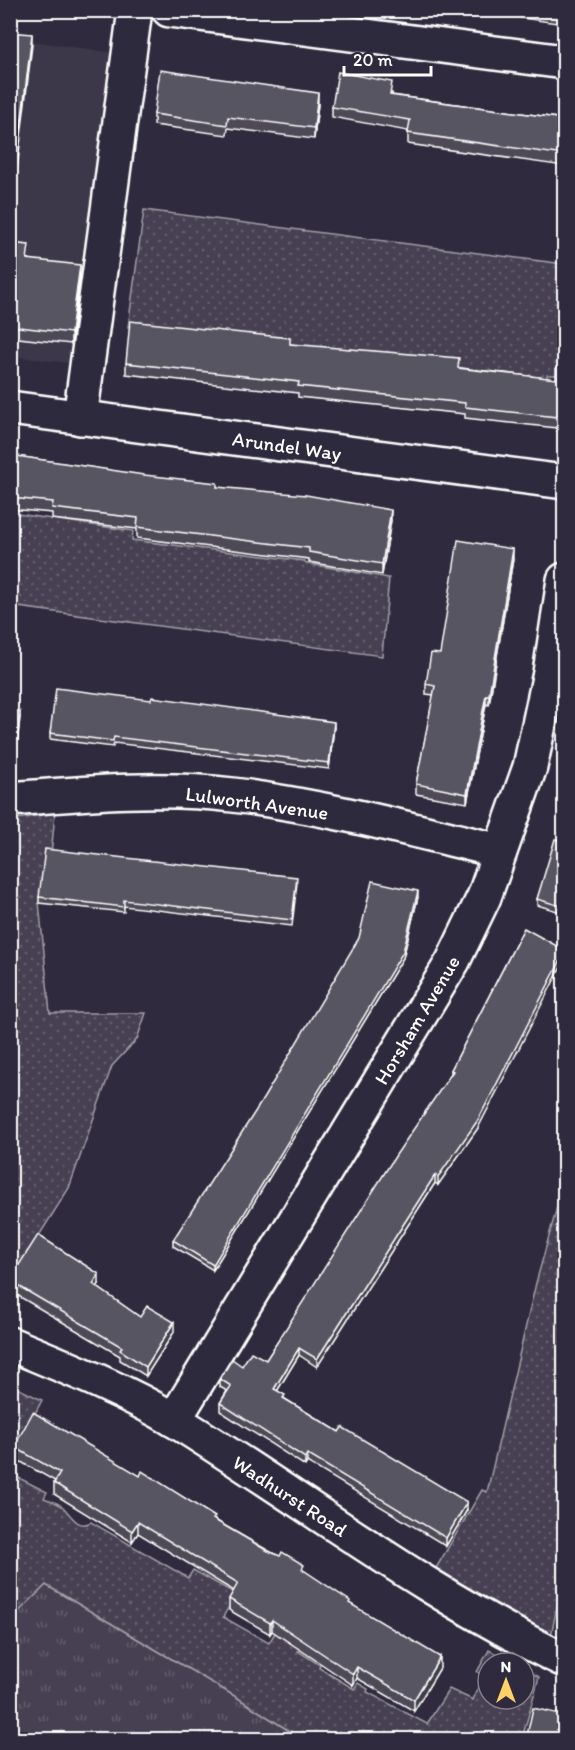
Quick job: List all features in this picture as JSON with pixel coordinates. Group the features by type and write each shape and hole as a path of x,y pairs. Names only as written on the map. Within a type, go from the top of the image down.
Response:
{"street":[{"path":"80,418 135,10"},
{"path":"170,10 236,15 564,62"},
{"name":"Arundel Way","path":"10,408 564,482"},
{"name":"Horsham Avenue","path":"174,1420 453,961 484,897 530,767 550,673 564,580"},
{"name":"Lulworth Avenue","path":"10,799 93,792 156,791 232,795 381,822 500,851"},
{"name":"Wadhurst Road","path":"10,1344 75,1371 174,1420 372,1550 519,1638 564,1660"}],"shaded area":[{"path":"11,38 129,55 86,365 11,356"}],"green space":[{"path":"144,210 564,264 564,375 547,375 545,386 464,368 128,327"},
{"path":"11,513 133,531 132,540 305,561 305,563 389,578 382,656 11,606"},
{"path":"55,813 51,855 39,902 50,1013 146,1013 137,1039 112,1066 69,1188 11,1280 10,1142 13,1142 13,1121 10,1120 11,820"},
{"path":"564,1182 564,1572 551,1636 432,1575 482,1490 487,1492 536,1283"},
{"path":"11,1385 42,1400 11,1459"},
{"path":"11,1474 47,1492 44,1498 61,1505 79,1523 91,1522 188,1578 193,1570 236,1594 223,1617 269,1643 276,1631 301,1647 298,1651 320,1665 319,1668 354,1689 358,1683 368,1689 367,1692 427,1724 449,1689 473,1700 476,1693 476,1711 530,1711 522,1739 302,1739 238,1698 46,1585 11,1619"},
{"path":"46,1585 238,1698 302,1739 11,1740 11,1619"}],"building":[{"path":"545,10 564,10 564,13"},
{"path":"10,32 32,34 10,217"},
{"path":"160,70 318,93 314,128 228,117 227,125 154,114"},
{"path":"338,72 392,82 390,95 564,119 564,155 408,133 410,120 332,107"},
{"path":"10,243 29,245 27,259 80,265 71,333 10,326"},
{"path":"130,321 290,338 290,344 459,358 458,368 556,379 556,367 564,366 564,420 557,420 557,417 465,407 465,403 298,386 299,382 126,363"},
{"path":"10,455 144,475 217,483 217,487 306,495 391,510 382,564 309,552 309,548 137,527 138,518 52,508 53,502 10,498"},
{"path":"458,540 513,549 489,695 486,695 467,794 416,784 435,686 426,684 431,653 440,654"},
{"path":"56,688 151,700 152,697 334,722 329,763 114,737 113,741 50,733"},
{"path":"10,710 20,711 15,756 10,756"},
{"path":"564,815 564,907 537,899 555,839 559,840"},
{"path":"45,849 297,877 292,920 124,900 124,907 39,897"},
{"path":"372,881 418,891 403,952 213,1265 173,1240 260,1104 359,938"},
{"path":"524,928 564,950 564,954 478,1120 438,1177 435,1175 317,1359 299,1348 274,1389 285,1395 283,1398 339,1432 342,1427 467,1502 446,1538 307,1454 305,1458 220,1403 231,1386 220,1379 232,1359 242,1366 251,1352 266,1360 396,1155 453,1071 451,1070"},
{"path":"38,1235 99,1274 93,1284 140,1317 147,1306 174,1322 146,1367 120,1350 122,1347 10,1281"},
{"path":"33,1412 140,1476 142,1471 215,1517 213,1519 266,1550 280,1556 282,1552 304,1565 302,1569 350,1601 349,1603 440,1657 414,1700 357,1667 353,1674 272,1620 270,1623 229,1599 238,1583 138,1522 132,1531 54,1483 60,1473 14,1447"},
{"path":"564,1588 564,1607 560,1606"},
{"path":"536,1709 564,1715 564,1740 526,1740 532,1711 536,1711"}]}
